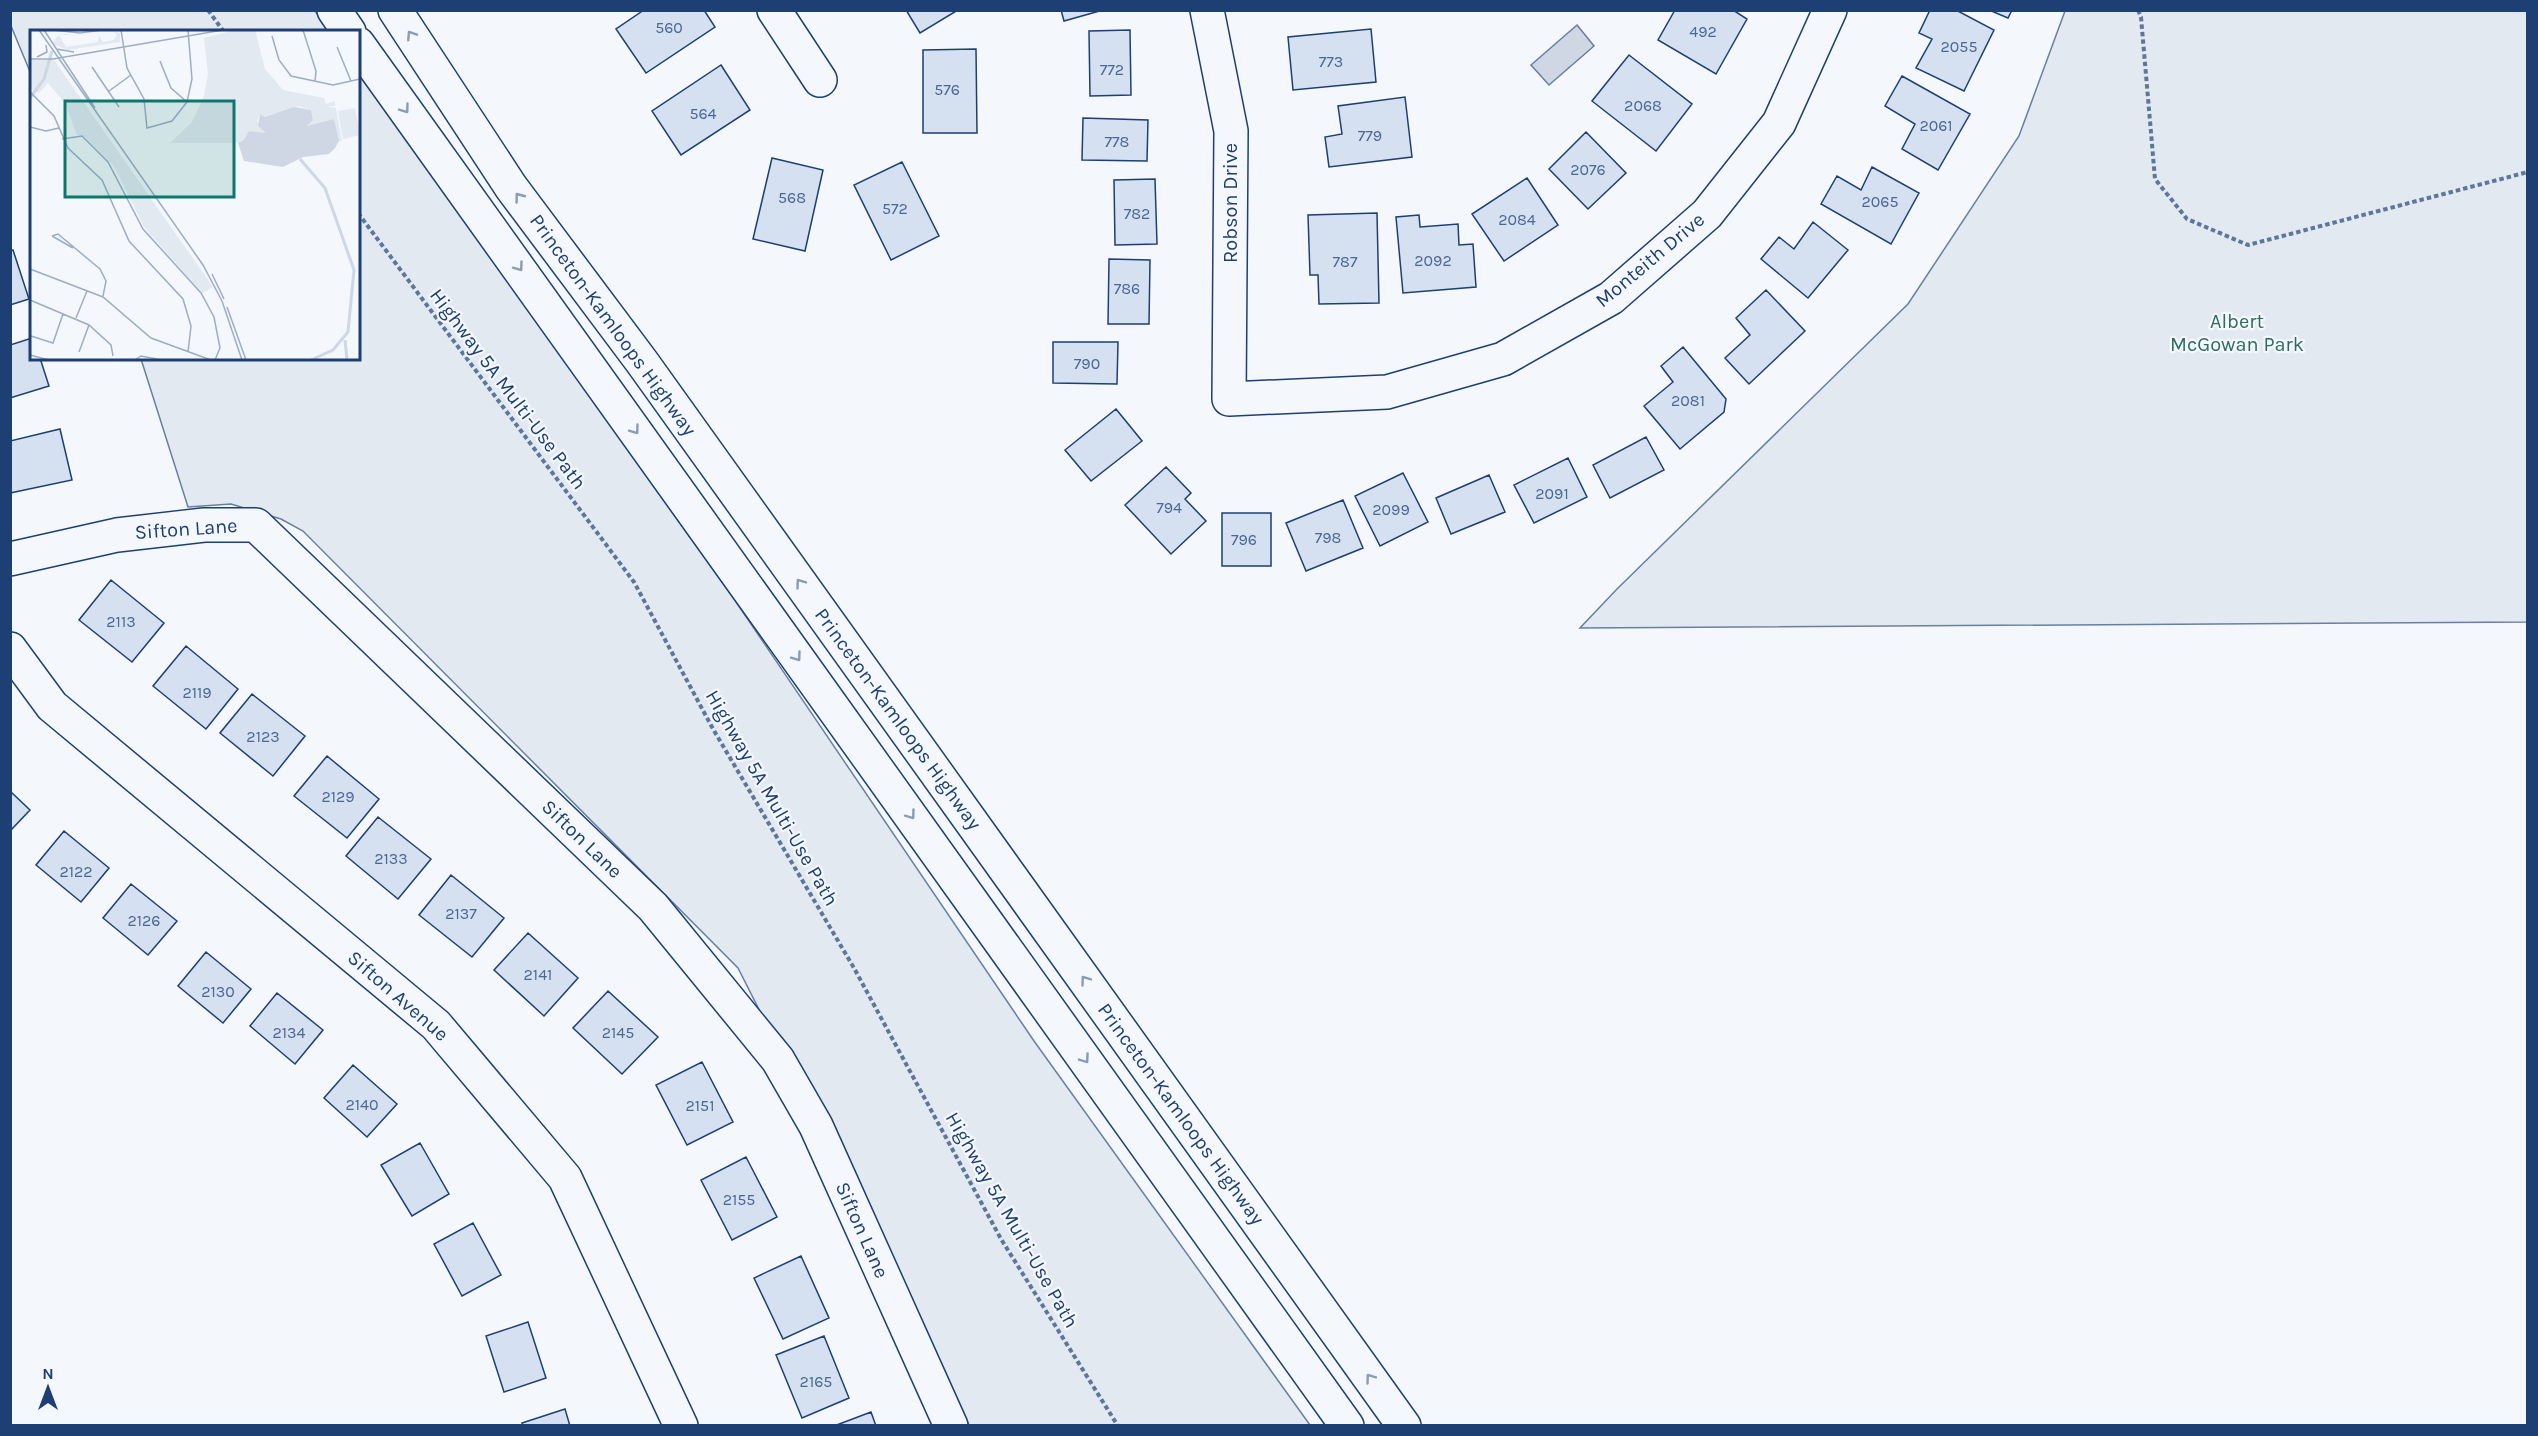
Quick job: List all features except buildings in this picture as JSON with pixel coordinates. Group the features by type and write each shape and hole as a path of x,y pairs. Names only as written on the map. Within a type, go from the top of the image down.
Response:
{"street":[{"path":"334,10 349,30"},
{"name":"Princeton-Kamloops Highway","path":"395,10 511,187 642,362 1404,1425"},
{"path":"774,10 820,80"},
{"name":"Robson Drive","path":"1207,10 1231,131 1229,399"},
{"name":"Monteith Drive","path":"1229,399 1387,392 1503,359 1611,298 1707,214 1779,123 1830,10"},
{"path":"360,47 1347,1425"},
{"name":"Sifton Lane","path":"10,559 117,535 204,525 256,525 653,907 778,1060 816,1126 951,1425"},
{"name":"Sifton Avenue","path":"10,649 52,706 436,1025 565,1178 681,1425"}],"path":[{"path":"208,10 223,30"},
{"path":"2138,10 2141,17 2155,179 2187,219 2248,245 2528,172"},
{"name":"Highway 5A Multi-Use Path","path":"360,216 634,582 713,729 854,968 1001,1239 1118,1425"}],"green space":[{"path":"10,11 315,11 329,30 30,30 30,72 11,26"},
{"name":"Albert McGowan Park","path":"2065,11 2527,11 2527,622 1580,628 1908,304 2019,136"},
{"path":"360,73 734,599 1034,1041 1310,1425 969,1425 738,968 303,531 281,519 231,504 188,507 141,360 360,360"}],"shaded area":[{"path":"1577,25 1594,46 1549,85 1531,65"}]}
